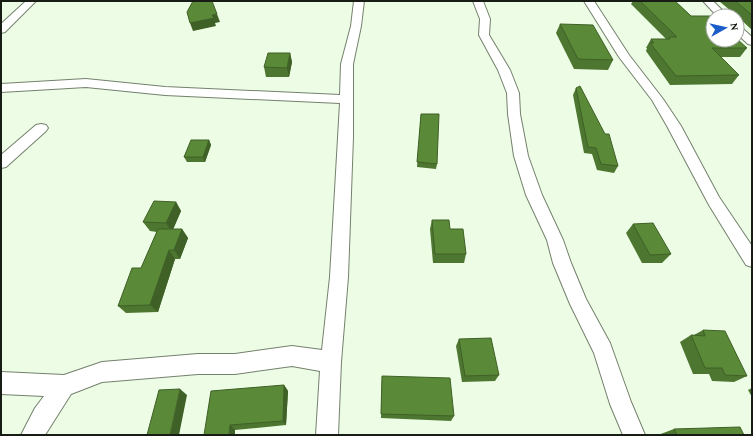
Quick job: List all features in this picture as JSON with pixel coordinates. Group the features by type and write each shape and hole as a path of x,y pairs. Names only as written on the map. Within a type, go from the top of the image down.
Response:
{"street":[{"path":"1,30 31,1"},
{"path":"327,435 331,362 339,276 347,64 356,26 359,1"},
{"path":"478,1 485,19 484,35 504,70 513,93 514,114 521,156 534,195 555,240 579,304 603,350 621,404 634,435"},
{"path":"589,1 625,57 657,98 674,126 714,201 752,260"},
{"path":"1,88 86,83 165,91 346,100"},
{"path":"1,163 41,128"},
{"path":"1,383 64,386 102,372 198,364 235,364 292,356 331,362"},
{"path":"32,435 64,386"}],"building":[{"path":"193,1 212,1 217,14 212,15 214,18 190,23 187,12"},
{"path":"640,1 675,1 691,16 705,16 705,48 712,48 739,75 676,76 650,43 654,43 651,39 670,39 669,37 677,37"},
{"path":"735,1 752,1 752,15 745,8"},
{"path":"560,24 593,25 613,60 578,59"},
{"path":"268,53 290,53 287,68 264,67"},
{"path":"580,86 605,134 609,134 618,166 601,164 596,148 588,147 576,88"},
{"path":"421,114 439,114 437,164 417,162"},
{"path":"191,140 209,140 203,157 184,157"},
{"path":"154,201 176,202 166,223 143,222"},
{"path":"432,220 449,220 450,229 463,229 466,254 435,254"},
{"path":"653,223 671,254 650,255 633,224"},
{"path":"158,229 182,229 174,250 169,250 150,305 118,306 132,268 141,268"},
{"path":"703,330 725,331 747,376 725,375 722,368 705,368 691,335 705,336"},
{"path":"491,338 499,375 465,376 459,339"},
{"path":"382,376 450,378 454,416 381,414"},
{"path":"284,385 283,421 230,425 229,435 204,435 211,391"},
{"path":"180,389 170,435 147,435 159,390"},
{"path":"740,427 744,435 677,435 674,429"}]}
